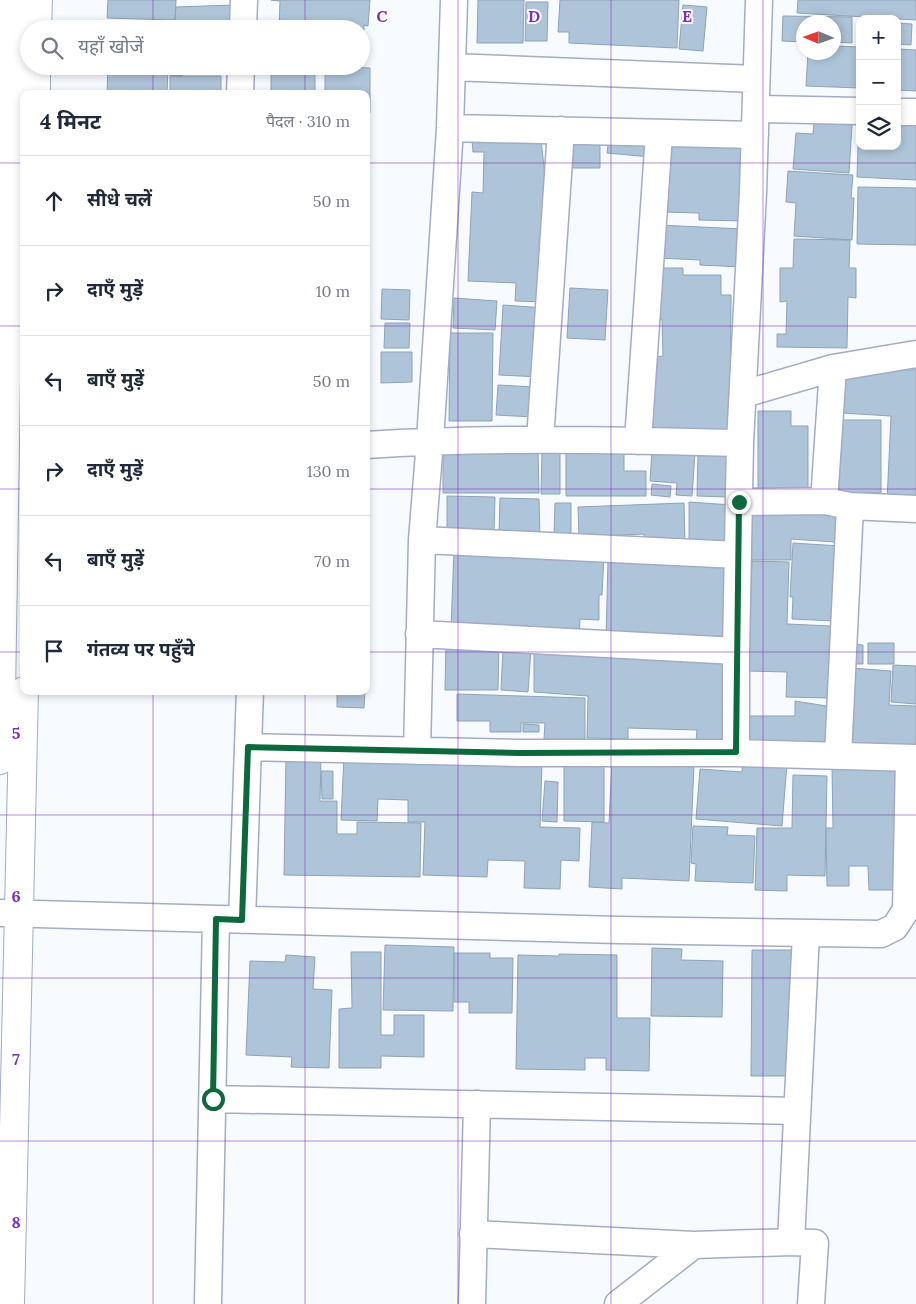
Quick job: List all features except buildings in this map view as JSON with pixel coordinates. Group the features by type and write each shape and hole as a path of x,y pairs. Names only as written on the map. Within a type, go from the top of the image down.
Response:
{"street":[{"path":"0,760 12,0"},
{"path":"37,20 38,0"},
{"path":"243,20 244,0"},
{"path":"417,751 422,540 450,128 454,0"},
{"path":"736,752 740,443 744,394 759,0"},
{"path":"452,67 756,80"},
{"path":"36,75 36,90"},
{"path":"240,90 241,75"},
{"path":"756,110 856,111"},
{"path":"901,112 916,112"},
{"path":"450,128 755,135"},
{"path":"540,440 561,130"},
{"path":"638,441 660,134"},
{"path":"744,394 833,368 916,354"},
{"path":"824,501 833,368"},
{"path":"370,445 430,441 540,440 740,443"},
{"path":"739,502 824,501 850,506 916,509"},
{"path":"838,756 850,506"},
{"path":"422,540 738,555"},
{"path":"419,634 736,651"},
{"path":"10,1304 9,913 24,695"},
{"path":"242,920 250,695"},
{"path":"9,913 618,930 881,934 895,927 906,910 913,758 736,752 520,753 248,747"},
{"path":"208,1304 216,919"},
{"path":"791,1242 806,933"},
{"path":"213,1099 797,1111"},
{"path":"472,1304 477,1104"},
{"path":"473,1234 694,1245 815,1243 811,1304"},
{"path":"618,1304 694,1245"}],"route":[{"path":"213,1099 216,919 242,920 248,747 520,753 736,752 739,502"}]}
